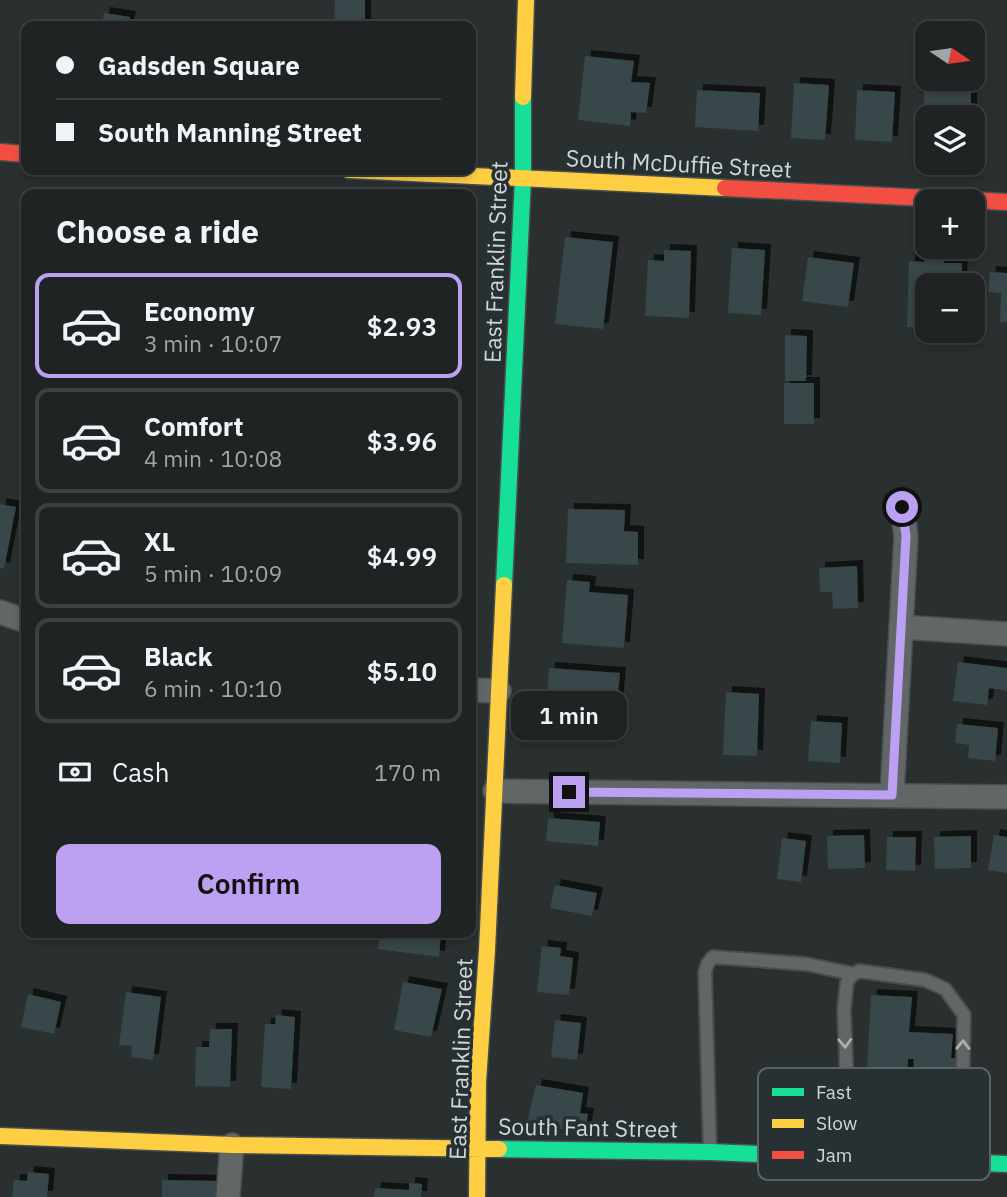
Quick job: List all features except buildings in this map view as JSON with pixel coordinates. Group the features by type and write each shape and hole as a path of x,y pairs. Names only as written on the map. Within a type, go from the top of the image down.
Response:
{"street":[{"name":"East Franklin Street","path":"477,1197 480,1147 478,1082 495,791 523,178 526,0"},
{"path":"0,152 21,154"},
{"name":"South McDuffie Street","path":"458,175 1007,202"},
{"path":"892,795 906,536 902,507"},
{"path":"0,612 21,619"},
{"path":"901,627 1007,634"},
{"path":"476,690 499,691"},
{"path":"495,791 1007,797"},
{"name":"South Fant Street","path":"0,1136 232,1145 480,1147 758,1154"},
{"path":"228,1197 232,1145"}],"lane":[{"path":"710,1152 705,972 708,963 713,957 806,964 854,974"},
{"path":"846,1068 844,1009 847,982 859,971 925,979 945,989 964,1014 963,1068"}],"traffic: fast":[{"path":"504,585 523,178 523,97"},
{"path":"499,1149 758,1154"},
{"path":"990,1163 1007,1164"}],"traffic: slow":[{"path":"523,97 526,0"},
{"path":"453,175 725,188"},
{"path":"477,1197 478,1082 504,585"},
{"path":"0,1136 232,1145 499,1149"}],"traffic: jam":[{"path":"0,152 21,154"},
{"path":"725,188 1007,202"}],"route":[{"path":"569,792 892,795 906,536 902,507"}]}
